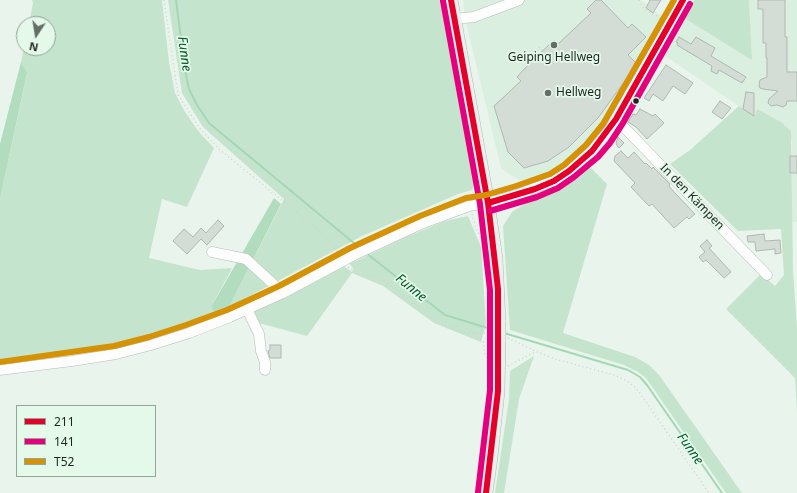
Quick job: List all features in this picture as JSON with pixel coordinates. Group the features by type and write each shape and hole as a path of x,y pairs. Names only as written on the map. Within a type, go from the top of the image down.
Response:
{"main road":[{"path":"451,0 488,203 496,259 500,337 494,367 498,390 486,493"}],"street":[{"path":"454,19 474,17 519,0"},
{"path":"0,370 72,362 116,354 189,333 247,309 423,223 469,206 488,203 536,189 554,181 569,171 592,151 616,119 683,0"},
{"name":"In den Kämpen","path":"616,119 767,275"},
{"path":"212,252 246,259 283,292"},
{"path":"247,309 259,334 265,370"}],"path":[{"path":"164,0 178,95 201,130 220,150 325,235 350,269 358,274 373,275 381,278 436,322 466,334 488,333 511,339 535,352 614,375 625,380 642,396 709,493"},
{"path":"639,0 644,9 669,24"},
{"path":"539,47 542,50"},
{"path":"525,62 528,65"},
{"path":"469,206 476,228 485,246"},
{"path":"474,334 483,341 485,355 494,367 535,352"}],"shaded area":[{"path":"32,0 162,0 169,62 175,93 185,112 199,132 214,148 187,207 162,199 149,258 200,270 232,268 211,307 215,313 160,333 94,349 0,362 0,199 27,74 21,62 22,56 56,56 56,16 31,16 33,3"},
{"path":"168,0 444,0 475,181 472,190 458,194 360,237 229,307 284,199 203,127 182,93"},
{"path":"463,0 641,0 647,4 646,7 672,21 615,121 574,162 552,176 536,181 520,180 501,168 465,18"},
{"path":"694,0 749,0 752,60 684,18"},
{"path":"749,0 797,0 797,222 792,222 792,140 757,110 755,117 664,55 684,18 752,59"},
{"path":"739,106 755,116 757,109 781,122 791,131 793,271 797,328 797,412 795,378 726,309 761,274 775,286 784,275 781,229 738,231 670,164 690,150"},
{"path":"587,164 607,184 563,333 635,357 649,365 659,375 742,493 726,493 646,378 638,372 624,365 510,330 503,226 512,212"},
{"path":"468,216 481,247 486,324 481,342 434,323 383,286 352,273 307,336 259,323 252,311 344,266 352,272 353,268 349,263 406,237 445,221"},
{"path":"534,356 519,399 504,493 495,493 509,399 510,371"}],"green space":[{"path":"21,62 27,73 0,199 0,144"},
{"path":"274,198 281,204 229,307 215,313 211,307"}],"building":[{"name":"Hellweg","path":"596,0 601,0 628,28 632,24 646,37 628,55 637,64 598,118 569,147 548,161 524,168 508,152 494,106 521,81 517,77 554,40 558,44 591,13 587,9"},
{"path":"650,0 661,0 653,13 646,8"},
{"path":"758,0 785,0 787,72 797,72 797,101 787,101 786,105 783,107 777,105 771,106 768,103 769,99 778,91 763,89 760,88 759,85 760,80 767,77 767,58 766,43 763,43 763,9 758,9"},
{"path":"679,37 691,44 696,37 715,48 711,56 746,77 742,83 719,70 717,74 711,71 712,66 677,45 678,43 676,42"},
{"path":"666,65 693,83 685,94 673,86 663,101 653,94 649,101 644,98"},
{"path":"746,92 754,93 754,116 743,109"},
{"path":"720,101 731,108 722,119 712,112"},
{"path":"640,109 653,116 655,114 664,123 647,139 636,127 628,122 633,114 636,115"},
{"path":"618,137 624,143 619,148 616,144"},
{"path":"621,151 628,158 634,152 645,164 646,163 652,169 653,167 670,184 669,186 674,192 695,214 689,219 687,217 674,228 652,204 649,206 631,187 635,183 614,161 615,156"},
{"path":"790,156 797,156 797,173 790,173"},
{"path":"218,220 224,226 207,245 201,239 187,254 173,241 184,229 193,237 201,228 206,233"},
{"path":"764,234 765,241 780,240 781,253 775,254 775,249 756,251 755,242 748,242 747,236"},
{"path":"707,240 712,246 709,248 731,272 724,278 706,260 703,262 699,257 705,252 700,246"},
{"path":"270,345 281,345 281,358 270,358 268,351 270,350"}],"waterway":[{"name":"Funne","path":"176,0 185,70 189,89 197,105 209,123 361,249"},
{"name":"Funne","path":"366,253 445,315 494,330"},
{"name":"Funne","path":"504,333 628,370 640,377 722,493"}],"transit line":[{"name":"211","path":"451,0 488,203 498,289 498,391 486,493"},
{"name":"T52","path":"0,362 114,346 186,325 227,310 279,286 350,248 420,216 466,198 486,195 550,174 564,165 586,145 603,124 674,0"},
{"name":"211","path":"488,203 535,189 554,181 569,171 592,151 616,119 683,0"},
{"name":"141","path":"443,1 480,204 490,290 490,390 478,492"},
{"name":"141","path":"490,211 537,197 558,188 598,157 610,143 623,123 690,4"}],"place":[{"name":"Geiping Hellweg","path":"554,45"},
{"name":"Hellweg","path":"548,93"}]}
